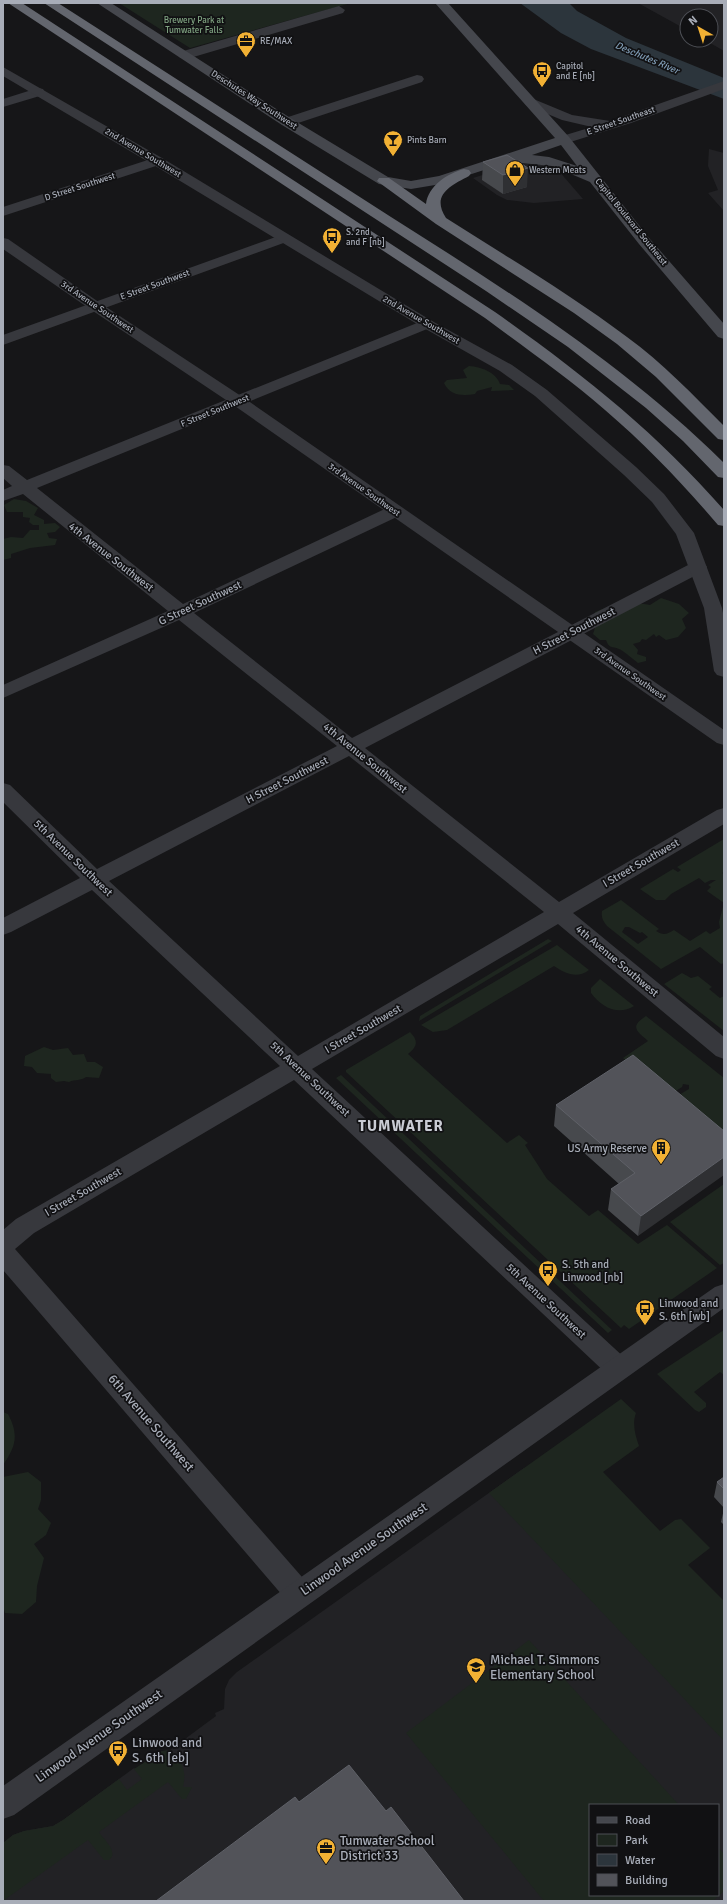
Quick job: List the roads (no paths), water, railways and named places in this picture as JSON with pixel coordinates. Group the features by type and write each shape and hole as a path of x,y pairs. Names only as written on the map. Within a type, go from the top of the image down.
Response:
{"highway":[{"path":"14,3 490,315 559,365 627,421 690,483 724,521"},
{"path":"50,3 530,313 615,374 681,431 724,473"},
{"path":"3,5 118,79 153,94"},
{"path":"441,221 435,213 432,205 434,198 441,188 464,172"},
{"path":"384,181 441,221 579,310 623,341 662,374 724,435"}],"main road":[{"name":"Deschutes Way Southwest","path":"103,3 287,122 384,181 411,185 441,180 464,172"},
{"name":"Capitol Boulevard Southeast","path":"441,3 564,140 644,240 724,334"},
{"path":"464,172 564,140"},
{"path":"486,165 520,159 546,159 568,166 598,182"}],"street":[{"path":"184,55 339,10"},
{"name":"2nd Avenue Southwest","path":"3,71 157,161 427,324 506,368 541,393 630,471 658,498 685,534 713,608 724,671"},
{"path":"287,122 417,79"},
{"name":"E Street Southeast","path":"564,140 724,85"},
{"path":"3,103 38,92"},
{"path":"531,102 568,118 597,123 617,123"},
{"name":"D Street Southwest","path":"3,212 157,161"},
{"name":"E Street Southwest","path":"3,340 284,238"},
{"name":"3rd Avenue Southwest","path":"3,242 238,402 724,739"},
{"name":"F Street Southwest","path":"3,496 238,402 427,324"},
{"name":"4th Avenue Southwest","path":"3,470 559,913 724,1050"},
{"name":"G Street Southwest","path":"3,692 181,612 395,511"},
{"name":"H Street Southwest","path":"3,927 698,567"},
{"name":"5th Avenue Southwest","path":"3,790 95,880 618,1368"},
{"name":"I Street Southwest","path":"3,1244 25,1226 298,1068 724,815"},
{"name":"6th Avenue Southwest","path":"3,1253 299,1594"},
{"name":"Linwood Avenue Southwest","path":"3,1804 299,1594 462,1481 618,1368 721,1298"}],"water":[{"name":"Deschutes River","path":"520,3 569,3 577,11 626,38 724,78 724,99 591,49 561,33"}],"place":[{"name":"RE/MAX","path":"246,58"},
{"name":"Capitol and E [nb]","path":"542,88"},
{"name":"Pints Barn","path":"393,157"},
{"name":"Western Meats","path":"515,187"},
{"name":"S. 2nd and F [nb]","path":"332,254"},
{"name":"US Army Reserve","path":"661,1165"},
{"name":"S. 5th and Linwood [nb]","path":"548,1287"},
{"name":"Linwood and S. 6th [wb]","path":"645,1326"},
{"name":"Michael T. Simmons Elementary School","path":"476,1684"},
{"name":"Linwood and S. 6th [eb]","path":"118,1767"},
{"name":"Tumwater School District 33","path":"326,1865"}],"district":[{"name":"TUMWATER","path":"401,1126"}],"park label":[{"name":"Brewery Park at Tumwater Falls","path":"194,26"}]}
